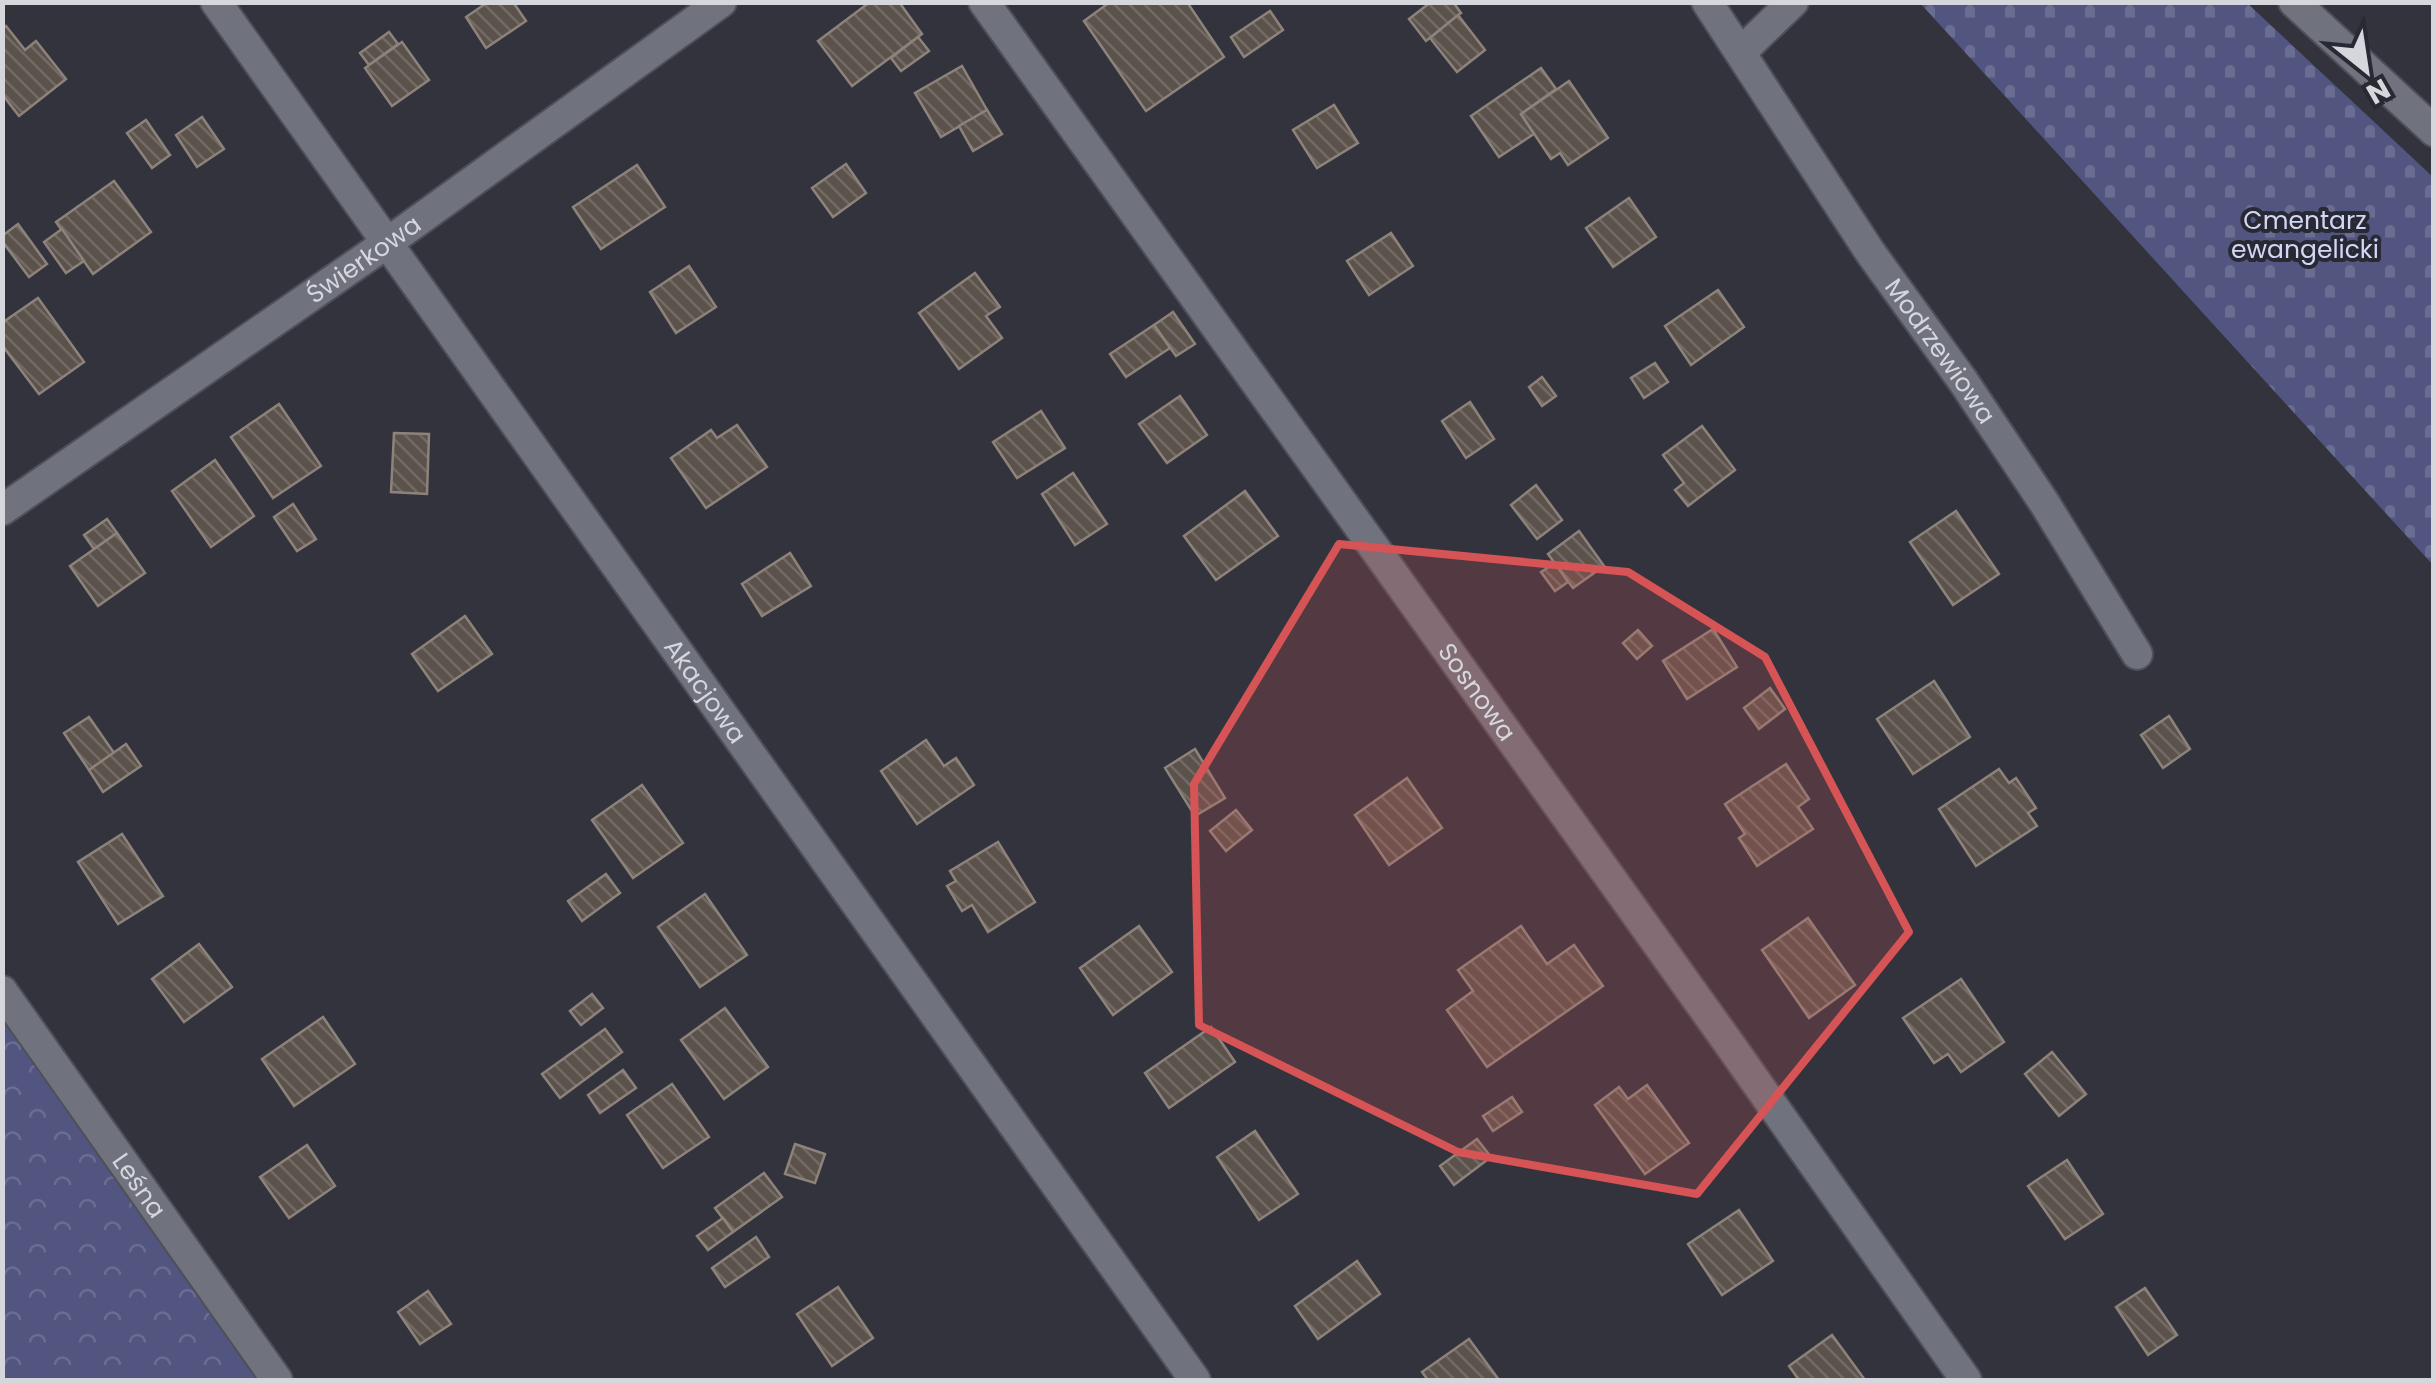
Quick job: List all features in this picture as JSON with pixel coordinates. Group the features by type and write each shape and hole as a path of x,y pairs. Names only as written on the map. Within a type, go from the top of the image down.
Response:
{"street":[{"name":"Akacjowa","path":"216,2 1194,1380"},
{"name":"Świerkowa","path":"2,510 386,244 721,2"},
{"name":"Sosnowa","path":"984,2 1966,1380"},
{"name":"Modrzewiowa","path":"1707,2 1870,252 2045,504 2138,654"},
{"path":"1741,52 1793,2"},
{"path":"2294,2 2434,132"},
{"name":"Leśna","path":"2,990 277,1380"}],"highlighted area":[{"path":"1339,544 1628,572 1765,657 1909,932 1697,1194 1458,1152 1199,1025 1194,784"}],"green space":[{"name":"Cmentarz ewangelicki","path":"1920,3 2247,3 2433,177 2433,565"},
{"path":"3,1012 259,1380 3,1380"}],"building":[{"path":"488,2 513,2 526,21 486,48 466,17"},
{"path":"870,2 899,2 922,34 852,86 818,41"},
{"path":"1110,2 1187,2 1224,57 1146,111 1084,21"},
{"path":"1431,2 1453,2 1461,13 1426,41 1409,19"},
{"path":"1270,11 1283,30 1244,57 1231,37"},
{"path":"1458,15 1485,50 1457,72 1430,38"},
{"path":"6,26 25,50 36,41 66,79 19,116 2,94 2,29"},
{"path":"389,32 398,44 369,65 360,53"},
{"path":"918,37 929,51 901,71 891,58"},
{"path":"402,42 429,80 392,106 365,68"},
{"path":"962,66 987,110 941,137 915,93"},
{"path":"1541,68 1556,89 1521,114 1534,134 1499,157 1471,116"},
{"path":"1569,81 1608,138 1568,165 1560,153 1551,159 1521,114"},
{"path":"1334,105 1358,143 1317,168 1293,130"},
{"path":"987,110 1002,134 973,151 959,126"},
{"path":"202,117 224,149 197,167 176,135"},
{"path":"146,120 170,155 152,168 127,133"},
{"path":"846,164 866,193 833,217 812,188"},
{"path":"637,165 665,207 601,249 573,207"},
{"path":"114,181 151,232 93,274 56,222"},
{"path":"1629,198 1656,237 1613,267 1586,228"},
{"path":"18,224 47,264 29,277 2,241 2,236"},
{"path":"62,229 84,261 66,273 44,242"},
{"path":"1391,233 1413,266 1369,295 1347,261"},
{"path":"689,266 716,307 676,333 650,292"},
{"path":"975,273 1000,307 986,316 1002,338 959,369 919,313"},
{"path":"1718,290 1744,327 1691,365 1665,326"},
{"path":"38,298 84,362 39,394 2,345 2,323"},
{"path":"1173,312 1195,344 1176,356 1154,325"},
{"path":"1154,325 1170,348 1126,377 1110,354"},
{"path":"1655,363 1668,382 1644,398 1631,378"},
{"path":"1542,377 1556,396 1542,406 1529,387"},
{"path":"1180,396 1207,435 1167,463 1139,424"},
{"path":"1470,402 1494,439 1466,458 1442,421"},
{"path":"279,404 321,466 273,498 231,437"},
{"path":"1041,411 1065,448 1017,478 993,442"},
{"path":"737,425 767,467 706,508 671,458 711,430 717,438"},
{"path":"1702,426 1735,470 1688,506 1675,490 1684,483 1663,455"},
{"path":"394,433 429,434 427,494 391,492"},
{"path":"215,460 254,516 211,547 172,491"},
{"path":"1073,473 1107,524 1075,545 1042,494"},
{"path":"1536,485 1562,520 1537,539 1511,505"},
{"path":"1245,491 1278,536 1216,580 1184,536"},
{"path":"293,504 316,539 297,551 274,517"},
{"path":"1956,511 1999,574 1953,605 1910,542"},
{"path":"107,519 117,533 94,549 84,535"},
{"path":"1579,531 1604,566 1573,588 1548,554"},
{"path":"117,533 145,573 98,606 70,566"},
{"path":"790,553 811,586 762,616 742,584"},
{"path":"1555,563 1568,582 1555,591 1541,572"},
{"path":"465,616 492,654 438,691 412,654"},
{"path":"1713,629 1737,667 1687,699 1663,661"},
{"path":"1638,630 1652,646 1637,659 1623,643"},
{"path":"1934,681 1970,737 1913,774 1877,719"},
{"path":"1770,688 1785,709 1759,729 1744,708"},
{"path":"2169,716 2190,749 2163,768 2141,735"},
{"path":"89,717 114,753 89,770 64,733"},
{"path":"926,740 944,766 956,758 974,785 917,824 881,771"},
{"path":"126,744 141,766 103,792 89,770"},
{"path":"1195,749 1225,798 1195,816 1165,768"},
{"path":"1786,764 1809,799 1798,807 1813,829 1757,866 1739,838 1745,834 1725,804"},
{"path":"1999,769 2009,783 2016,778 2036,808 2028,813 2037,826 1976,866 1939,809"},
{"path":"1407,778 1442,828 1389,865 1355,815"},
{"path":"642,785 683,843 633,878 592,820"},
{"path":"1236,810 1252,830 1226,851 1210,831"},
{"path":"122,834 163,896 118,924 78,862"},
{"path":"998,842 1035,902 988,932 972,905 962,911 947,886 956,881 950,871"},
{"path":"606,874 620,893 582,921 568,901"},
{"path":"705,894 747,955 700,987 658,927"},
{"path":"1808,918 1855,985 1809,1018 1762,950"},
{"path":"1139,926 1172,972 1113,1015 1080,968"},
{"path":"1521,926 1547,964 1574,945 1603,986 1487,1067 1447,1010 1473,991 1458,970"},
{"path":"199,944 232,987 184,1022 152,979"},
{"path":"1961,979 2004,1042 1961,1072 1948,1054 1934,1063 1903,1018"},
{"path":"592,994 603,1008 581,1025 570,1011"},
{"path":"725,1008 768,1067 724,1099 681,1040"},
{"path":"323,1017 355,1064 294,1106 262,1059"},
{"path":"1211,1027 1235,1062 1169,1108 1145,1073"},
{"path":"605,1029 622,1052 560,1098 542,1074"},
{"path":"2052,1052 2086,1094 2059,1116 2025,1074"},
{"path":"623,1070 636,1088 600,1113 588,1095"},
{"path":"672,1084 709,1137 663,1168 627,1115"},
{"path":"1647,1085 1689,1143 1645,1174 1595,1105 1619,1087 1628,1099"},
{"path":"1512,1097 1522,1112 1493,1131 1483,1116"},
{"path":"1255,1131 1298,1194 1259,1220 1217,1157"},
{"path":"1477,1139 1491,1157 1454,1185 1440,1166"},
{"path":"795,1144 825,1154 815,1183 785,1174"},
{"path":"307,1145 335,1186 289,1218 260,1177"},
{"path":"2067,1160 2103,1214 2065,1239 2028,1186"},
{"path":"764,1173 782,1197 733,1232 715,1208"},
{"path":"1739,1210 1773,1261 1722,1295 1688,1244"},
{"path":"723,1218 733,1232 708,1250 697,1236"},
{"path":"756,1237 769,1257 725,1287 712,1268"},
{"path":"1357,1261 1380,1294 1318,1339 1295,1306"},
{"path":"838,1287 873,1338 832,1366 797,1314"},
{"path":"2145,1288 2177,1335 2148,1355 2116,1307"},
{"path":"428,1291 451,1324 420,1344 398,1312"},
{"path":"1832,1335 1865,1380 1799,1380 1789,1366"},
{"path":"1469,1339 1499,1380 1428,1380 1422,1372"}]}
